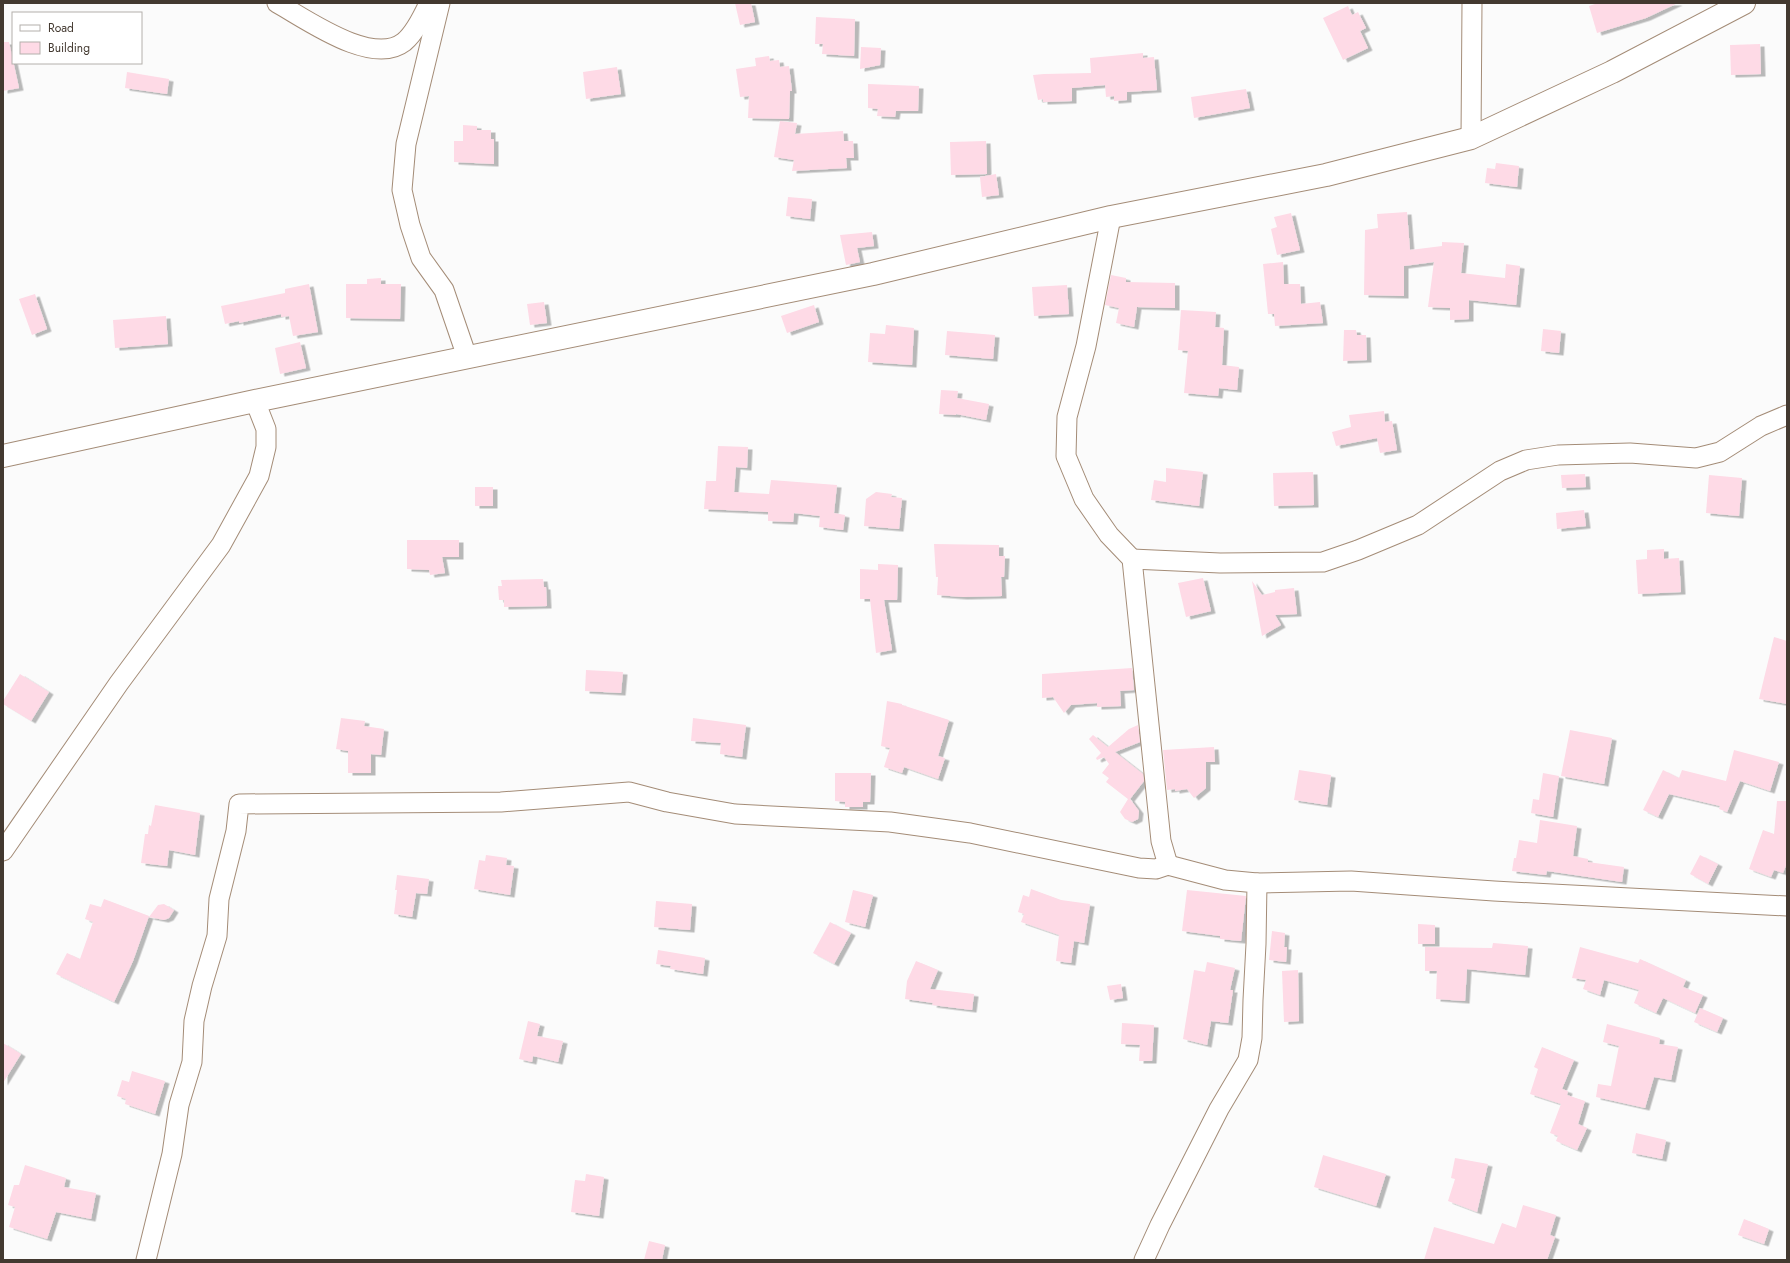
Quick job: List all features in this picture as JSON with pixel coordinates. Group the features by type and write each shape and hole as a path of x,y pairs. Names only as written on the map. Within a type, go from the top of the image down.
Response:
{"street":[{"path":"277,3 344,42 369,48 390,48 403,43 411,35 429,3"},
{"path":"440,3 406,144 402,190 410,225 421,258 444,290 467,357"},
{"path":"1472,3 1472,138"},
{"path":"3,456 255,401 873,274 1111,217 1326,175 1472,138 1612,72 1744,3"},
{"path":"403,43 428,54"},
{"path":"1111,217 1086,346 1067,417 1066,456 1084,499 1109,535 1132,558 1161,841 1168,865"},
{"path":"3,851 119,683 221,545 259,476 266,447 266,429 255,401"},
{"path":"1132,558 1220,563 1323,562 1358,550 1418,524 1500,471 1526,460 1558,455 1622,453 1696,458 1720,452 1761,426 1787,415"},
{"path":"146,1260 172,1154 179,1105 192,1062 194,1021 202,986 217,936 219,899 236,831 239,804 501,802 629,792 667,802 735,814 890,822 970,833 1139,868 1156,868 1168,865 1225,880 1257,883 1352,881 1502,892 1787,906"},
{"path":"1144,1260 1160,1224 1219,1109 1248,1060 1252,1038 1257,883"}],"building":[{"path":"735,3 751,3 755,22 740,25"},
{"path":"1598,3 1678,3 1646,18 1597,33 1589,6"},
{"path":"1348,6 1352,15 1358,12 1366,28 1360,31 1368,48 1343,60 1323,18"},
{"path":"816,17 855,19 854,56 822,54 823,44 815,44"},
{"path":"3,42 9,42 12,64 14,64 19,88 3,91"},
{"path":"1760,44 1761,74 1731,75 1730,45"},
{"path":"861,47 881,48 880,65 860,69"},
{"path":"1143,53 1143,58 1154,57 1157,90 1127,92 1127,100 1114,101 1114,96 1106,97 1105,85 1072,88 1072,101 1043,102 1043,99 1038,100 1033,75 1091,73 1090,58"},
{"path":"769,56 770,61 779,60 780,67 789,66 792,91 790,91 789,119 748,118 749,96 740,97 736,69 756,66 755,58"},
{"path":"617,67 621,94 586,99 583,72"},
{"path":"127,72 169,79 167,94 125,88"},
{"path":"868,84 919,86 918,111 896,111 895,117 877,116 878,109 868,108"},
{"path":"1246,89 1250,108 1194,118 1191,97"},
{"path":"780,121 797,123 795,134 843,131 844,141 853,141 854,158 846,158 847,168 792,171 794,160 774,157"},
{"path":"463,125 477,126 477,130 491,130 491,139 494,139 494,164 454,162 454,141 463,141"},
{"path":"986,141 987,174 951,175 950,142"},
{"path":"1496,163 1519,166 1517,187 1485,183 1487,168 1495,169"},
{"path":"996,174 999,195 982,197 980,177"},
{"path":"788,197 812,199 810,219 786,216"},
{"path":"1407,212 1410,250 1442,246 1442,242 1464,243 1461,273 1505,278 1506,264 1520,266 1516,305 1469,300 1469,319 1450,320 1450,308 1428,307 1434,262 1404,266 1404,296 1364,295 1365,230 1378,228 1377,214"},
{"path":"1291,213 1300,250 1277,255 1271,229 1277,227 1274,217"},
{"path":"872,232 874,246 857,248 860,262 846,265 840,235"},
{"path":"1283,262 1284,284 1300,284 1301,304 1320,302 1323,323 1275,326 1274,314 1268,314 1263,264"},
{"path":"1111,275 1126,278 1126,282 1175,283 1175,308 1137,307 1134,327 1116,323 1119,308 1105,305"},
{"path":"381,278 381,284 401,284 400,319 346,318 346,284 367,284 367,279"},
{"path":"309,284 318,332 293,336 289,316 281,317 281,314 239,323 239,321 225,324 221,306 285,293 285,289"},
{"path":"1067,285 1069,314 1034,316 1032,287"},
{"path":"35,294 47,329 32,335 19,299"},
{"path":"544,302 547,323 530,325 527,304"},
{"path":"814,305 819,322 787,333 781,316"},
{"path":"1181,310 1216,312 1215,327 1224,328 1222,365 1239,367 1237,390 1219,388 1218,396 1184,393 1188,351 1178,350"},
{"path":"166,316 168,344 115,348 113,320"},
{"path":"886,325 914,328 912,365 868,362 870,333 885,334"},
{"path":"1543,329 1561,331 1559,353 1541,351"},
{"path":"1344,330 1356,330 1357,335 1366,335 1367,360 1343,361"},
{"path":"947,331 995,335 993,359 945,355"},
{"path":"300,342 306,368 280,374 275,348"},
{"path":"941,390 958,391 957,398 989,404 986,420 956,414 939,414"},
{"path":"1384,411 1385,422 1392,421 1397,450 1380,453 1377,438 1336,446 1332,432 1351,427 1349,415"},
{"path":"718,446 748,447 747,468 736,467 734,492 769,494 771,480 837,485 834,513 845,515 843,530 819,527 820,516 794,513 793,522 768,521 768,512 704,509 706,481 716,481"},
{"path":"1166,468 1203,472 1199,506 1151,500 1154,480 1166,482"},
{"path":"1313,472 1314,505 1274,506 1273,473"},
{"path":"1585,474 1586,487 1562,488 1561,475"},
{"path":"1709,475 1742,478 1739,516 1706,513"},
{"path":"475,487 493,487 493,506 475,506"},
{"path":"876,492 892,494 891,497 902,498 899,529 864,526 866,499"},
{"path":"1584,510 1586,526 1557,529 1556,513"},
{"path":"407,540 459,540 459,557 442,557 445,573 430,575 429,570 407,569"},
{"path":"934,544 999,545 999,556 1005,556 1004,577 1001,577 1002,596 963,597 937,595 938,577 936,577"},
{"path":"1664,549 1664,559 1679,558 1681,592 1638,594 1636,560 1647,559 1647,550"},
{"path":"878,564 898,565 897,600 884,600 892,650 876,653 870,599 860,599 860,569 878,570"},
{"path":"1203,578 1211,611 1186,617 1178,583"},
{"path":"543,579 544,587 546,587 547,606 504,607 504,600 499,600 498,586 502,586 501,580"},
{"path":"1252,581 1262,595 1275,592 1275,590 1294,588 1297,614 1275,615 1281,625 1262,636"},
{"path":"1774,637 1787,641 1787,704 1759,699"},
{"path":"1132,668 1134,690 1120,691 1121,706 1097,707 1097,703 1071,705 1064,713 1053,697 1042,698 1042,674"},
{"path":"586,670 623,672 621,693 585,691"},
{"path":"20,674 49,692 31,721 3,704 3,701"},
{"path":"887,701 902,704 949,720 938,756 945,758 938,779 904,767 902,773 884,767 890,748 881,746"},
{"path":"341,718 365,721 364,726 384,729 381,755 371,754 371,773 348,773 348,751 336,749"},
{"path":"693,718 746,725 742,757 720,754 721,743 691,741"},
{"path":"1138,725 1140,742 1115,752 1143,774 1144,781 1130,799 1139,811 1138,819 1132,822 1125,819 1120,812 1128,799 1106,782 1109,778 1102,773 1109,764 1104,757 1097,760 1096,758 1101,753 1089,739 1093,735 1108,747 1129,729"},
{"path":"1570,730 1612,738 1604,784 1561,776"},
{"path":"1214,747 1215,762 1206,762 1206,788 1194,798 1187,789 1175,791 1175,789 1167,790 1163,750"},
{"path":"1734,750 1779,762 1770,791 1740,781 1727,812 1719,809 1720,806 1669,794 1658,817 1643,810 1663,770 1679,778 1682,770 1726,781"},
{"path":"1299,770 1331,775 1327,805 1294,800"},
{"path":"835,773 871,773 870,802 863,802 863,807 845,807 845,802 835,801"},
{"path":"1543,773 1559,776 1553,817 1531,813 1533,799 1539,800"},
{"path":"1777,801 1787,801 1787,863 1783,873 1774,870 1771,877 1749,869 1763,830 1774,834"},
{"path":"155,805 200,813 195,855 169,850 167,866 141,863 145,834 148,834 149,825 151,826"},
{"path":"1540,820 1577,826 1573,856 1588,859 1588,862 1624,867 1622,882 1547,871 1546,875 1512,871 1519,840 1537,843"},
{"path":"486,855 507,858 506,865 514,866 510,895 474,889 479,860 485,861"},
{"path":"1700,855 1718,864 1708,884 1690,874"},
{"path":"397,875 429,879 427,894 416,893 412,917 394,914"},
{"path":"1031,889 1061,900 1090,904 1084,943 1074,941 1071,963 1056,961 1059,935 1021,922 1024,914 1018,912 1023,895 1029,897"},
{"path":"853,890 873,895 865,927 845,922"},
{"path":"1187,890 1246,896 1241,941 1220,939 1220,936 1182,931"},
{"path":"104,899 149,916 133,961 114,1002 56,974 67,953 80,959 93,922 85,919 90,904 101,907"},
{"path":"656,901 692,904 690,930 654,927"},
{"path":"164,904 174,910 169,918 164,920 149,917 158,905"},
{"path":"830,922 851,933 834,964 813,953"},
{"path":"1418,924 1435,925 1435,944 1418,944"},
{"path":"1272,931 1285,933 1284,947 1287,947 1286,962 1269,960"},
{"path":"1493,943 1528,946 1525,975 1467,969 1465,1001 1436,999 1437,971 1425,971 1425,947 1492,948"},
{"path":"1580,947 1638,963 1640,959 1686,980 1683,987 1703,995 1695,1013 1663,998 1656,1013 1634,1003 1639,990 1604,980 1600,995 1583,989 1586,980 1572,978"},
{"path":"658,950 705,958 703,974 670,969 671,966 656,964"},
{"path":"916,961 938,970 930,989 974,994 972,1010 932,1005 933,1003 905,999 907,981"},
{"path":"1207,962 1235,968 1230,990 1233,990 1228,1023 1211,1021 1207,1045 1183,1039 1194,970 1205,972"},
{"path":"1298,970 1299,1021 1284,1022 1282,971"},
{"path":"1121,984 1123,998 1110,1000 1107,986"},
{"path":"1700,1008 1723,1018 1717,1032 1694,1022"},
{"path":"528,1021 540,1024 537,1036 563,1041 558,1062 533,1056 532,1062 519,1059"},
{"path":"1122,1023 1154,1025 1152,1061 1139,1061 1140,1045 1121,1044"},
{"path":"1607,1024 1660,1038 1659,1044 1678,1047 1671,1080 1654,1077 1645,1108 1596,1097 1598,1084 1611,1086 1619,1046 1603,1042"},
{"path":"3,1043 21,1054 3,1083"},
{"path":"1542,1047 1574,1060 1562,1089 1568,1091 1567,1095 1585,1101 1578,1124 1587,1128 1577,1150 1556,1141 1558,1136 1550,1133 1561,1104 1530,1094 1538,1069 1534,1067"},
{"path":"132,1071 165,1081 155,1114 125,1104 126,1099 117,1096 122,1080 129,1082"},
{"path":"1636,1133 1666,1140 1662,1159 1632,1153"},
{"path":"1323,1155 1386,1174 1376,1206 1314,1187"},
{"path":"1455,1158 1488,1164 1477,1212 1448,1201 1455,1179 1451,1178"},
{"path":"25,1165 66,1178 64,1187 96,1193 91,1219 56,1212 47,1239 9,1227 15,1207 8,1205 14,1185 19,1185"},
{"path":"586,1174 604,1177 599,1216 571,1212 575,1180 585,1181"},
{"path":"1523,1205 1556,1215 1550,1235 1555,1237 1547,1260 1424,1260 1434,1227 1494,1244 1502,1223 1516,1228"},
{"path":"1744,1219 1769,1229 1764,1244 1738,1235"},
{"path":"649,1241 665,1245 662,1260 644,1260"}]}
